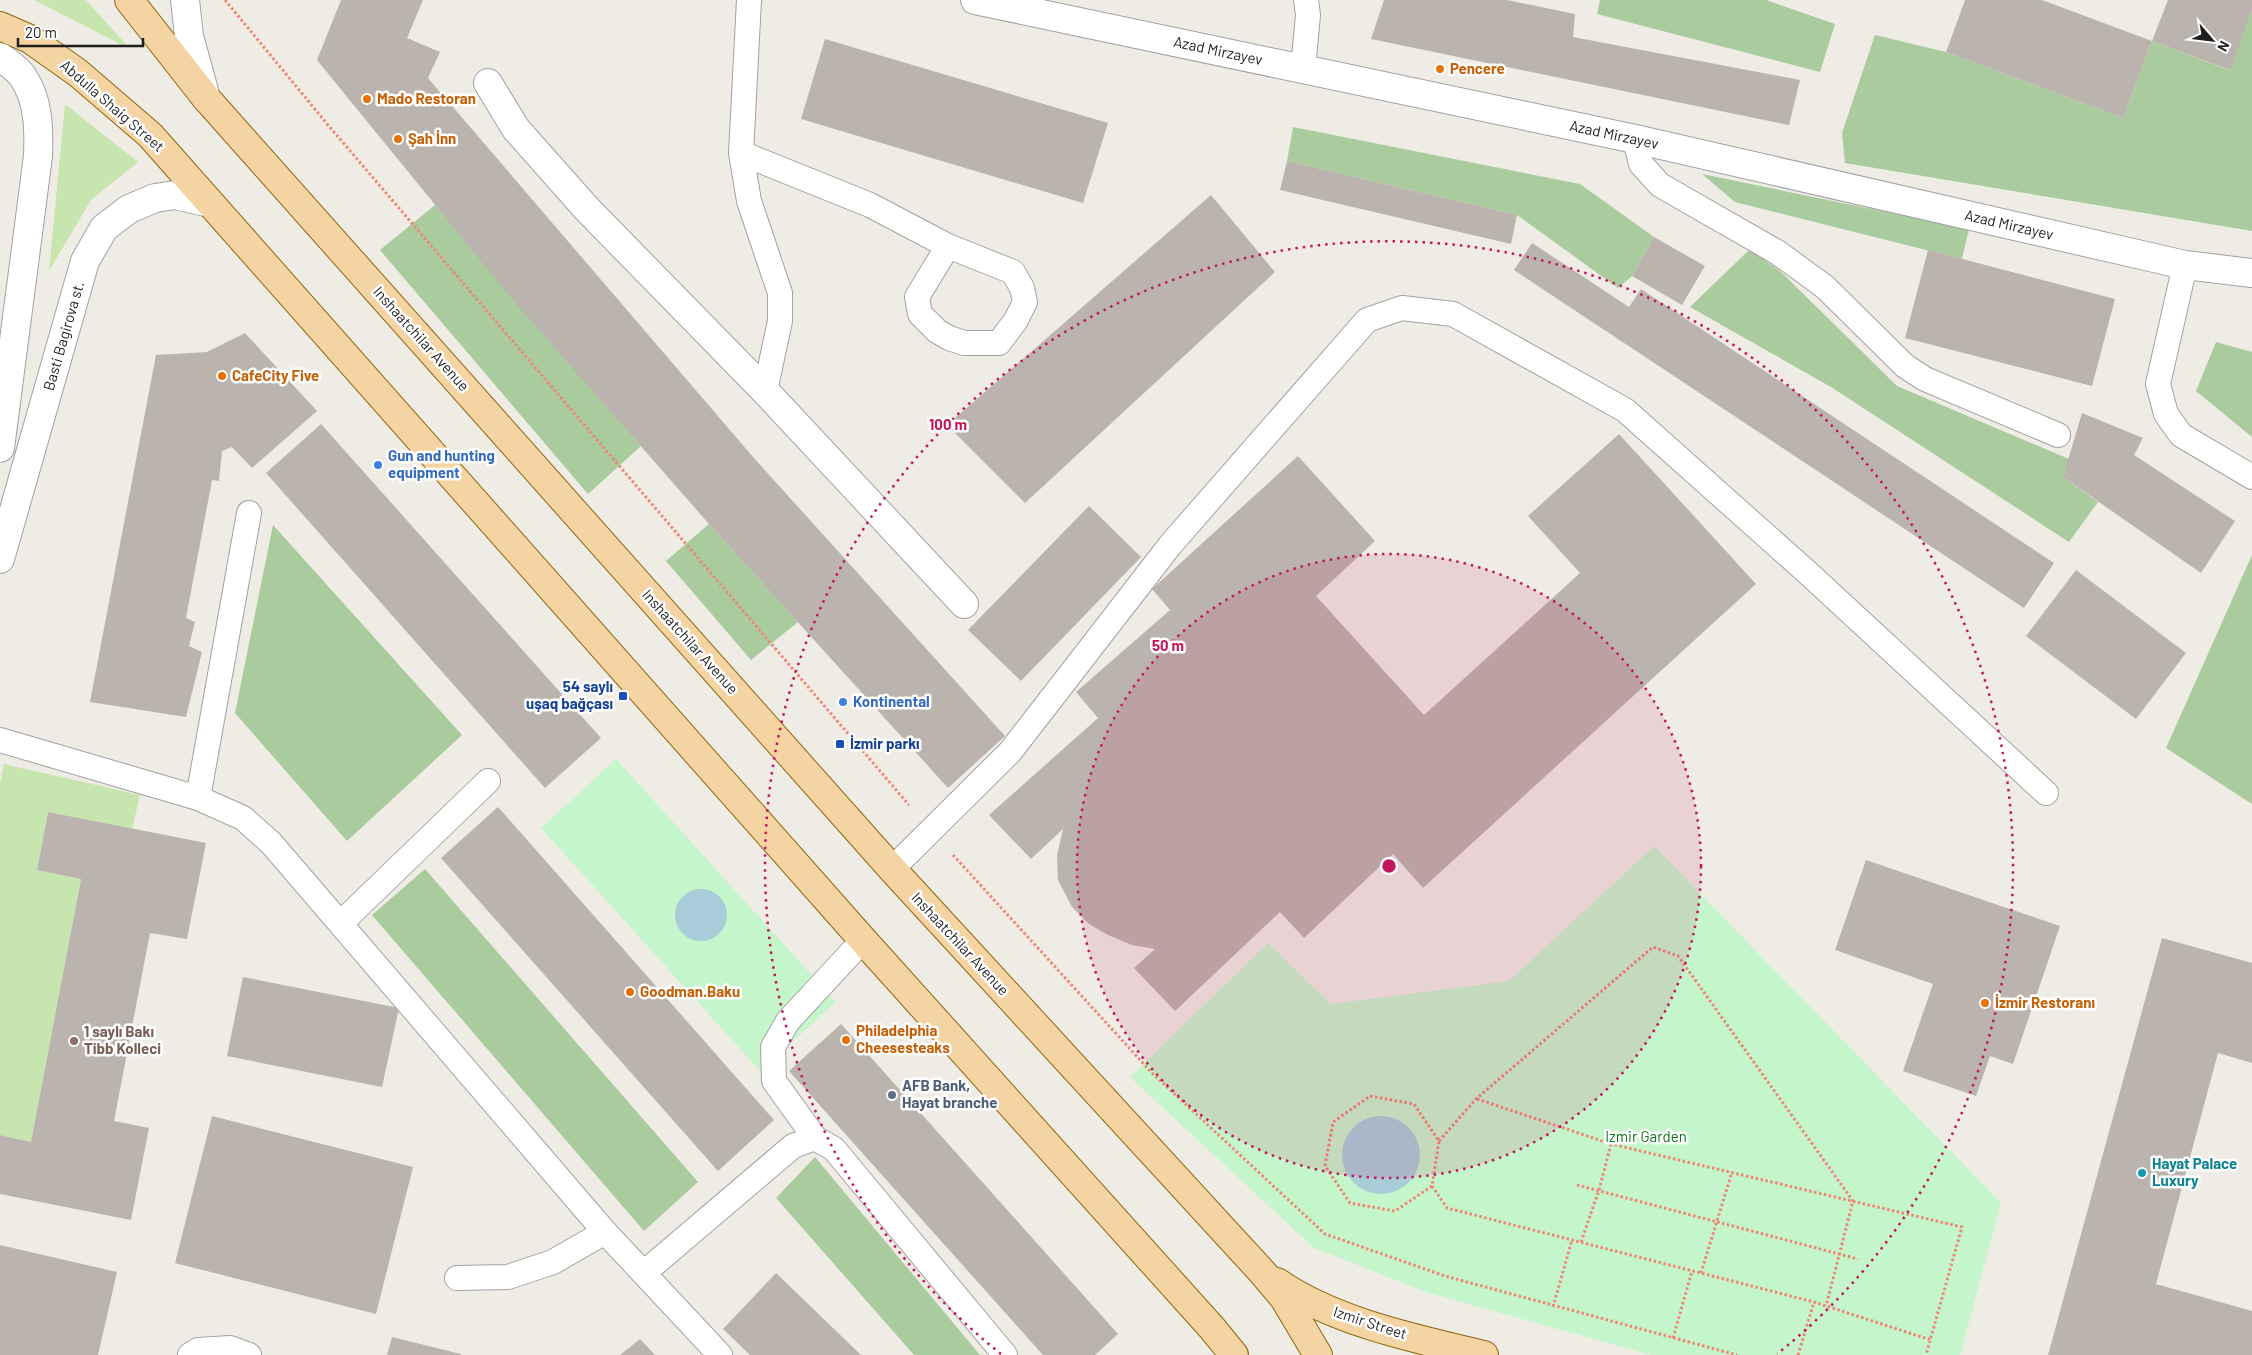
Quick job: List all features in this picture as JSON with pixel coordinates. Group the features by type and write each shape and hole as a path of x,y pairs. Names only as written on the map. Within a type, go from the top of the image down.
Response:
{"main road":[{"name":"Inshaatchilar Avenue","path":"129,0 206,98 892,869 1264,1273"},
{"name":"Abdulla Shaig Street","path":"0,26 30,39 78,73 150,135 210,203"},
{"path":"210,203 863,940 1212,1328 1234,1355"},
{"path":"1264,1273 1284,1298 1318,1355"},
{"name":"Izmir Street","path":"1264,1273 1292,1293 1323,1308 1407,1336 1484,1355"},
{"path":"1212,1328 1249,1355"}],"street":[{"path":"186,0 189,36 206,98"},
{"name":"Azad Mirzayev","path":"975,0 1635,139 2185,265 2252,273"},
{"path":"0,57 22,76 32,94 39,127 38,156 0,448"},
{"path":"488,84 516,129 587,209 765,391 964,604"},
{"name":"Basti Bagirova st.","path":"0,559 85,261 104,228 129,209 155,198 175,195 210,203"}],"lane":[{"path":"749,0 741,153 749,201 780,293 780,321 765,391"},
{"path":"1303,69 1308,15 1306,0"},
{"path":"1635,139 1641,164 1660,185 1778,252 1825,287 1905,366 1925,379 2058,435"},
{"path":"741,153 870,205 948,246 1012,272 1022,288 1025,302 1016,320 998,343 964,343 950,338 937,331 920,314 917,297 948,246"},
{"path":"2185,265 2158,384 2166,414 2181,435 2252,477"},
{"path":"892,869 1010,752 1171,544 1367,320 1402,308 1453,314 1625,410 1808,574 2046,793"},
{"path":"198,798 250,513"},
{"path":"0,740 198,798 243,818 271,842 605,1232 645,1272 720,1355"},
{"path":"341,923 488,781"},
{"path":"863,940 788,1021 772,1047 774,1081 814,1138 834,1149 1005,1355"},
{"path":"645,1272 793,1146 814,1138"},
{"path":"457,1278 508,1277 553,1262 605,1232"},
{"path":"190,1355 198,1350 230,1348 250,1355"}],"path":[{"path":"226,0 328,125 931,831 1152,1073 1325,1234 1445,1276 1553,1307 1737,1355"},
{"path":"1853,1201 1678,956 1653,948 1476,1099 1440,1141 1432,1186 1447,1208 1814,1302 1931,1340"},
{"path":"1432,1186 1394,1211 1350,1203 1325,1166 1333,1122 1370,1096 1414,1104 1440,1141"},
{"path":"1476,1099 1611,1144 1962,1227 1926,1355"},
{"path":"1582,1242 1599,1190 1611,1144"},
{"path":"1701,1273 1732,1172"},
{"path":"1577,1185 1858,1258"},
{"path":"1826,1306 1853,1201"},
{"path":"1553,1307 1572,1240"},
{"path":"1673,1338 1692,1271"},
{"path":"1798,1355 1814,1302"}],"green space":[{"path":"34,0 86,0 130,49"},
{"path":"1600,0 1766,0 1835,24 1820,72 1597,14"},
{"path":"2252,10 2252,231 1845,163 1842,133 1875,35 1946,52 2123,118 2152,41 2229,70"},
{"path":"65,104 138,162 91,200 49,271"},
{"path":"1293,127 1580,184 1654,237 1632,276 1618,288 1517,215 1287,161"},
{"path":"1702,174 1969,229 1962,259 1735,202"},
{"path":"435,205 641,446 588,494 380,250"},
{"path":"1750,249 1780,271 1897,386 2069,459 2063,477 2098,502 2069,542 1831,387 1690,307"},
{"path":"2216,342 2252,352 2252,437 2196,391"},
{"path":"709,524 798,622 751,660 666,561"},
{"path":"273,525 462,735 347,841 235,713"},
{"path":"2252,555 2252,804 2166,748"},
{"path":"616,759 836,1002 760,1071 541,828"},
{"path":"4,764 140,795 132,829 48,812 37,870 81,879 31,1142 0,1135 0,784"},
{"name":"Izmir Garden","path":"1654,846 2001,1203 1960,1355 1651,1355 1429,1293 1314,1248 1130,1077 1268,943 1331,1004 1509,981"},
{"path":"425,869 698,1182 644,1231 372,915"},
{"path":"815,1157 980,1355 914,1355 776,1198"}],"water":[{"path":"696,889 706,889 720,896 727,910 727,920 720,934 706,941 696,941 686,937 679,930 675,920 675,910 679,900 686,893"},
{"path":"1381,1116 1396,1119 1413,1133 1417,1140 1420,1155 1417,1170 1403,1187 1396,1191 1381,1194 1366,1191 1349,1177 1345,1170 1342,1155 1345,1140 1359,1123 1366,1119"}],"building":[{"path":"341,0 423,0 407,38 440,52 428,78 753,457 1005,736 948,788 709,524 511,298 317,60"},
{"path":"1384,0 1507,0 1575,14 1573,37 1800,80 1789,125 1371,39"},
{"path":"1965,0 2042,0 2152,41 2123,118 1946,52"},
{"path":"2168,0 2252,0 2252,10 2230,70 2152,41"},
{"path":"825,39 1108,123 1083,203 801,119"},
{"path":"1287,161 1517,215 1511,244 1280,190"},
{"path":"1211,195 1275,272 1025,503 947,425"},
{"path":"1654,237 1705,266 1682,305 1632,276"},
{"path":"1532,243 1629,307 1641,289 2054,563 2024,608 1514,270"},
{"path":"1928,250 2115,299 2092,386 1905,338"},
{"path":"245,333 317,411 252,468 232,447 222,451 219,481 212,480 186,618 195,622 189,646 202,652 186,717 90,702 156,355 207,352"},
{"path":"2082,413 2143,438 2134,455 2235,521 2201,573 2063,477"},
{"path":"321,424 601,738 545,788 266,473"},
{"path":"1619,434 1756,584 1423,888 1393,854 1304,938 1280,912 1175,1011 1134,968 1155,949 1132,945 1108,935 1089,924 1072,907 1058,880 1057,855 1063,829 1031,859 989,815 1098,718 1076,692 1170,610 1152,589 1298,456 1375,541 1316,596 1424,715 1580,573 1528,516"},
{"path":"1089,506 1141,557 1021,681 968,630"},
{"path":"2076,570 2186,653 2136,719 2026,636"},
{"path":"498,807 774,1120 718,1171 441,858"},
{"path":"48,812 206,843 187,939 150,933 114,1121 149,1128 131,1220 0,1194 0,1135 31,1142 81,879 37,870"},
{"path":"1866,860 2060,926 2013,1064 1990,1056 1976,1096 1903,1071 1933,984 1835,950"},
{"name":"Hayat Palace Luxury","path":"2162,938 2252,963 2252,1063 2218,1053 2156,1284 2252,1311 2252,1355 2048,1355"},
{"path":"243,977 399,1008 382,1087 227,1056"},
{"path":"841,1024 1118,1334 1095,1355 1043,1355 789,1071"},
{"path":"212,1116 413,1167 376,1314 175,1263"},
{"path":"0,1245 117,1272 98,1355 0,1355"},
{"path":"776,1273 861,1355 750,1355 723,1329"},
{"path":"392,1337 461,1354 461,1355 387,1355"},
{"path":"640,1339 655,1355 620,1355"}],"place":[{"name":"Pencere","path":"1440,69"},
{"name":"Mado Restoran","path":"367,99"},
{"name":"Şah İnn","path":"398,139"},
{"name":"CafeCity Five","path":"222,376"},
{"name":"Gun and hunting equipment","path":"378,465"},
{"name":"54 saylı uşaq bağçası","path":"623,696"},
{"name":"Kontinental","path":"843,702"},
{"name":"İzmir parkı","path":"840,744"},
{"name":"Goodman.Baku","path":"630,992"},
{"name":"İzmir Restoranı","path":"1985,1003"},
{"name":"Philadelphia Cheesesteaks","path":"846,1040"},
{"name":"1 saylı Bakı Tibb Kolleci","path":"74,1041"},
{"name":"AFB Bank, Hayat branche","path":"892,1095"},
{"name":"Hayat Palace Luxury","path":"2142,1173"}]}
